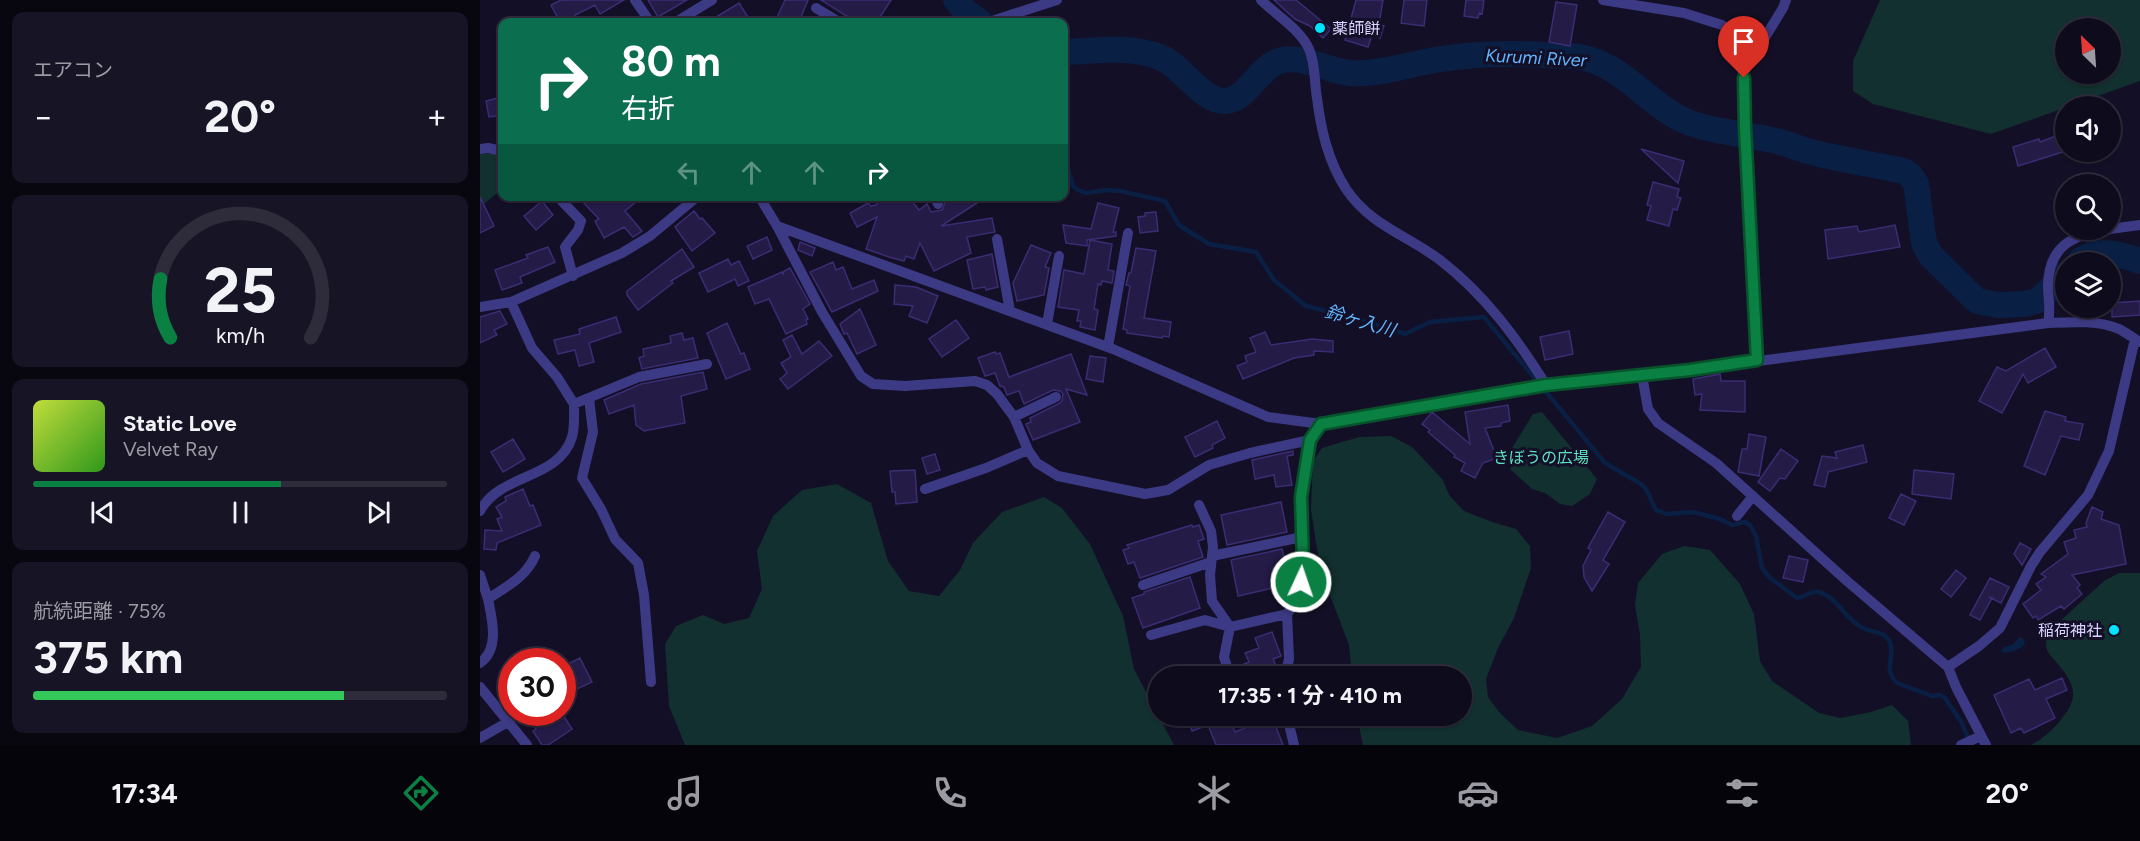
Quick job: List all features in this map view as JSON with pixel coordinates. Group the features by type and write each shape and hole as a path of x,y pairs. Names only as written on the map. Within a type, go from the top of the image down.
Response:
{"street":[{"path":"635,0 647,18"},
{"path":"683,18 712,0"},
{"path":"1003,18 1057,0"},
{"path":"1261,0 1299,34 1308,48 1314,68 1317,98 1329,157 1347,190 1377,222 1439,259 1470,286 1497,314 1546,385"},
{"path":"1603,0 1684,13 1722,25 1730,31 1736,43 1743,73 1757,360"},
{"path":"1743,73 1786,0"},
{"path":"816,8 832,18"},
{"path":"480,149 498,150"},
{"path":"562,201 581,221 578,230 565,247 573,276"},
{"path":"480,307 511,302 622,253 650,236 692,201"},
{"path":"762,201 822,312 861,376 873,384 905,386 975,381 987,385 997,394 1014,417 1028,450 1037,463 1058,477 1145,494 1168,490 1209,465 1310,440"},
{"path":"2121,227 2140,225"},
{"path":"777,226 1108,347 1268,417 1321,424 1546,385 1757,360 2050,317 2108,325 2120,329 2138,340 2109,451 2088,495 2040,552 2000,628 1948,667"},
{"path":"1108,347 1128,233"},
{"path":"997,239 1010,310"},
{"path":"2050,317 2048,285 2051,268 2057,251 2070,240"},
{"path":"1047,324 1059,256"},
{"path":"480,511 497,492 516,481 539,473 556,460 573,436 574,404 557,377 531,348 511,302"},
{"path":"574,404 639,377 707,364"},
{"path":"1642,375 1648,409 1658,423 1703,453 1948,667 1984,740 1961,745"},
{"path":"1014,417 1056,397"},
{"path":"589,398 593,432 582,478 601,509 615,539 638,562 644,595 651,682"},
{"path":"1287,666 1289,658 1287,614 1299,598 1303,565 1301,497 1310,440 1321,424"},
{"path":"925,489 986,468 1028,450"},
{"path":"1737,516 1753,496"},
{"path":"1199,505 1211,531 1212,602 1230,627 1224,657 1227,666"},
{"path":"1143,585 1212,559 1302,537"},
{"path":"488,599 522,577 530,568 535,556"},
{"path":"480,575 488,599 494,630 488,653 480,663"},
{"path":"1151,635 1205,620 1230,627 1287,614"},
{"path":"480,687 498,710"},
{"path":"480,738 501,726"},
{"path":"511,726 527,745"},
{"path":"1289,726 1294,745"}],"green space":[{"path":"1880,0 2140,0 2140,81 2098,96 2055,96 2055,111 1991,134 1873,104 1853,91 1853,61"},
{"path":"480,153 498,155 498,192 480,207"},
{"name":"きぼうの広場","path":"1542,412 1597,479 1590,494 1572,506 1560,504 1545,493 1532,489 1511,470 1507,456 1533,414"},
{"path":"1391,436 1412,447 1443,480 1449,495 1464,511 1516,529 1530,546 1531,568 1514,618 1498,648 1486,679 1488,697 1499,712 1518,730 1557,738 1592,726 1622,699 1641,667 1640,635 1635,605 1638,583 1662,554 1684,546 1710,550 1740,584 1754,614 1760,661 1772,681 1819,713 1840,718 1892,705 1908,721 1911,745 1363,745 1359,726 1472,726 1472,666 1351,666 1349,645 1320,569 1311,509 1313,461 1322,448 1360,437"},
{"path":"837,484 871,503 888,561 909,591 939,596 960,570 973,543 1002,512 1044,497 1062,508 1090,544 1123,616 1134,669 1148,696 1148,726 1164,726 1174,745 685,745 669,706 665,644 676,626 703,615 724,624 749,618 762,589 757,551 773,516 802,490"},
{"path":"2119,573 2140,573 2140,745 2031,745 2060,721 2072,702 2073,696 2068,677 2048,652 2047,633 2104,581"}],"water":[{"path":"2020,637 2023,638 2025,644 2023,646 2011,652 2001,652 2004,647 2012,645"}],"building":[{"path":"561,0 624,0 600,14 595,5 575,15 574,18 558,18 551,5"},
{"path":"648,0 687,0 658,17"},
{"path":"785,0 808,0 801,18 777,18"},
{"path":"821,0 891,0 880,18 850,18"},
{"path":"1274,0 1296,0 1331,29 1323,38 1310,26 1295,19"},
{"path":"1356,0 1383,0 1379,24 1384,26 1380,38 1372,35 1368,47 1345,40"},
{"path":"1404,0 1427,0 1424,26 1401,23"},
{"path":"1466,0 1484,0 1482,14 1479,13 1478,18 1464,16"},
{"path":"1556,2 1577,5 1570,46 1549,42"},
{"path":"739,3 748,18 715,18"},
{"path":"498,98 498,116 489,117 486,101"},
{"path":"2055,136 2055,154 2018,166 2013,147 2039,139 2040,142"},
{"path":"1641,149 1684,161 1678,183"},
{"path":"1653,182 1679,189 1677,197 1681,198 1677,210 1673,209 1669,226 1647,220 1651,206 1647,205"},
{"path":"480,197 494,226 480,233"},
{"path":"542,201 553,215 536,230 524,216"},
{"path":"582,201 637,201 625,211 642,231 633,237 624,227 604,238 595,221 599,219"},
{"path":"879,201 912,201 919,210 927,204 931,212 942,210 948,201 980,201 941,226 992,218 995,232 967,237 971,253 934,271 920,243 914,259 906,256 904,261 866,249 877,217 857,227 850,213 868,203 871,206"},
{"path":"1098,203 1119,208 1113,232 1116,232 1116,236 1087,240 1087,246 1066,243 1063,225 1091,229"},
{"path":"694,211 715,233 692,251 675,227"},
{"path":"1156,212 1158,231 1140,233 1138,217 1145,216 1145,213"},
{"path":"1895,225 1900,247 1828,259 1825,230 1857,226 1859,232"},
{"path":"767,237 772,250 753,259 747,246"},
{"path":"1090,240 1112,244 1108,270 1114,271 1112,283 1102,281 1101,285 1098,284 1094,309 1098,310 1095,330 1080,327 1081,321 1077,321 1079,310 1058,307 1064,270 1084,274"},
{"path":"800,242 815,248 812,256 798,250"},
{"path":"1031,245 1051,253 1045,267 1049,268 1044,295 1017,301 1013,283"},
{"path":"548,247 555,262 520,277 522,283 502,290 495,270 528,258 526,255"},
{"path":"1136,248 1156,251 1144,318 1171,322 1169,337 1127,333 1127,330 1123,329 1130,286 1126,285"},
{"path":"682,249 694,267 671,281 673,283 638,310 627,295 627,291"},
{"path":"992,254 998,287 986,290 985,287 973,289 967,260"},
{"path":"728,259 731,265 739,261 749,281 738,286 735,279 708,292 699,273"},
{"path":"833,262 836,270 843,267 852,289 874,280 878,291 832,312 810,272"},
{"path":"790,268 810,304 803,309 808,319 807,324 786,334 769,299 755,304 748,287 782,272 783,274"},
{"path":"895,285 916,287 938,296 927,323 909,316 913,306 894,304"},
{"path":"2140,301 2140,315 2121,316 2121,302"},
{"path":"860,309 876,345 857,354 840,324"},
{"path":"500,311 507,324 494,330 497,335 480,343 480,317"},
{"path":"616,317 621,332 589,343 594,362 579,366 575,350 558,354 554,340 580,334 579,329"},
{"path":"956,320 969,338 942,357 929,339"},
{"path":"727,323 750,369 726,379 707,333"},
{"path":"1569,331 1573,354 1545,360 1540,337"},
{"path":"1265,332 1271,345 1312,339 1333,341 1333,352 1314,351 1314,355 1294,358 1243,379 1237,366 1247,362 1245,356 1256,352 1250,338"},
{"path":"682,333 684,340 693,338 698,358 642,369 639,358 644,356 643,349 671,343 670,336"},
{"path":"792,335 802,354 819,341 832,356 788,389 780,379 787,373 781,363 791,357 783,340"},
{"path":"2045,348 2056,367 2028,383 2023,374 2002,413 1979,401 1997,367 2006,371"},
{"path":"995,352 1000,353 1009,377 1071,354 1087,395 1066,389 1080,422 1033,440 1026,424 1031,422 1030,418 1060,403 1063,394 1053,390 1024,404 1019,391 1007,395 1004,387 1000,386 995,373 985,376 978,358"},
{"path":"1090,356 1106,358 1103,382 1086,379"},
{"path":"703,372 707,389 681,396 685,423 644,431 636,425 634,405 609,414 604,400 641,384"},
{"path":"1720,374 1721,381 1745,381 1745,412 1700,410 1702,394 1695,395 1693,379"},
{"path":"1508,405 1510,421 1501,423 1501,426 1485,428 1497,458 1483,463 1475,478 1461,471 1465,463 1454,457 1455,455 1422,424 1432,412 1470,444 1465,412"},
{"path":"2045,411 2066,417 2065,421 2083,424 2079,440 2061,436 2045,475 2024,466"},
{"path":"1217,421 1225,438 1212,445 1213,448 1195,457 1185,437"},
{"path":"1749,434 1766,437 1759,476 1738,472 1742,449 1747,449"},
{"path":"513,439 525,459 503,472 491,452"},
{"path":"1863,445 1867,462 1828,472 1825,487 1814,485 1822,456 1837,458 1835,452"},
{"path":"1781,449 1798,461 1785,479 1780,478 1770,491 1758,482"},
{"path":"1293,451 1293,455 1287,456 1292,485 1276,487 1274,475 1255,479 1252,460"},
{"path":"935,454 940,470 927,474 922,458"},
{"path":"915,470 917,502 896,504 890,471"},
{"path":"1914,470 1954,474 1951,499 1912,494"},
{"path":"523,489 541,525 497,543 496,550 484,549 485,530 502,531 497,519 502,517 496,507 506,501 505,497"},
{"path":"1901,494 1916,501 1904,525 1889,518"},
{"path":"1281,502 1287,532 1227,545 1221,515"},
{"path":"2092,507 2103,512 2101,519 2119,525 2126,564 2072,575 2080,585 2077,588 2082,594 2064,609 2061,606 2038,620 2036,616 2033,618 2023,604 2041,590 2036,584 2046,577 2041,574 2068,554 2064,542 2076,538 2074,530 2087,527 2086,523"},
{"path":"1608,512 1625,522 1603,560 1609,564 1592,591 1584,577 1583,566 1591,550 1588,548"},
{"path":"1192,525 1193,527 1199,525 1204,539 1198,541 1203,557 1140,578 1134,562 1128,564 1123,550 1129,548 1127,545"},
{"path":"2020,543 2031,549 2022,565 2014,554"},
{"path":"1282,549 1290,584 1238,596 1231,560"},
{"path":"1789,556 1808,560 1803,582 1783,578"},
{"path":"1956,570 1966,578 1951,597 1941,589"},
{"path":"1190,577 1200,608 1143,628 1132,598"},
{"path":"1990,578 2009,587 2001,603 1992,598 1980,620 1970,615"},
{"path":"1272,632 1281,656 1273,659 1276,666 1240,666 1249,662 1245,653 1259,648 1255,638"},
{"path":"580,658 592,682 576,689 576,660"},
{"path":"2062,678 2067,690 2046,699 2055,718 2024,733 2021,728 2011,733 1994,695 2029,679 2035,690"},
{"path":"535,726 570,726 572,729 548,745 542,745 533,731 536,729"},
{"path":"1190,726 1205,726 1192,731"},
{"path":"1208,726 1233,726 1235,732 1250,726 1276,726 1283,745 1216,745"}],"waterway":[{"name":"Kurumi River","path":"956,0 974,18"},
{"name":"Kurumi River","path":"1068,52 1126,50 1150,54 1170,62 1208,96 1225,101 1240,95 1271,65 1288,59 1306,61 1341,72 1361,73 1475,55 1580,57 1608,67 1670,113 1694,124 1776,141 1826,156 1904,171 1916,184 1924,243 1931,256 1977,301 1998,305 2025,304 2039,300 2055,285"},
{"name":"鈴ヶ入川","path":"1068,169 1073,186 1078,190 1086,193 1106,190 1120,191 1165,201 1179,225 1209,244 1256,252 1274,280 1306,306 1405,334 1430,322 1484,317 1605,463 1641,484 1646,489 1656,510 1667,514 1693,512 1720,519 1732,525 1745,522 1750,525 1756,536 1762,568 1769,577 1797,598 1814,592 1825,595 1836,603 1851,620 1863,628 1886,636 1892,654 1890,672 1897,683 1932,696 1940,695 1945,698 1962,723 1969,740"},
{"name":"Kurumi River","path":"2121,255 2140,261"}],"place":[{"name":"薬師餅","path":"1320,28"},
{"name":"稲荷神社","path":"2114,630"}],"route":[{"path":"1301,582 1303,565 1301,497 1310,440 1321,424 1546,385 1690,370 1757,360 1744,78"}]}
